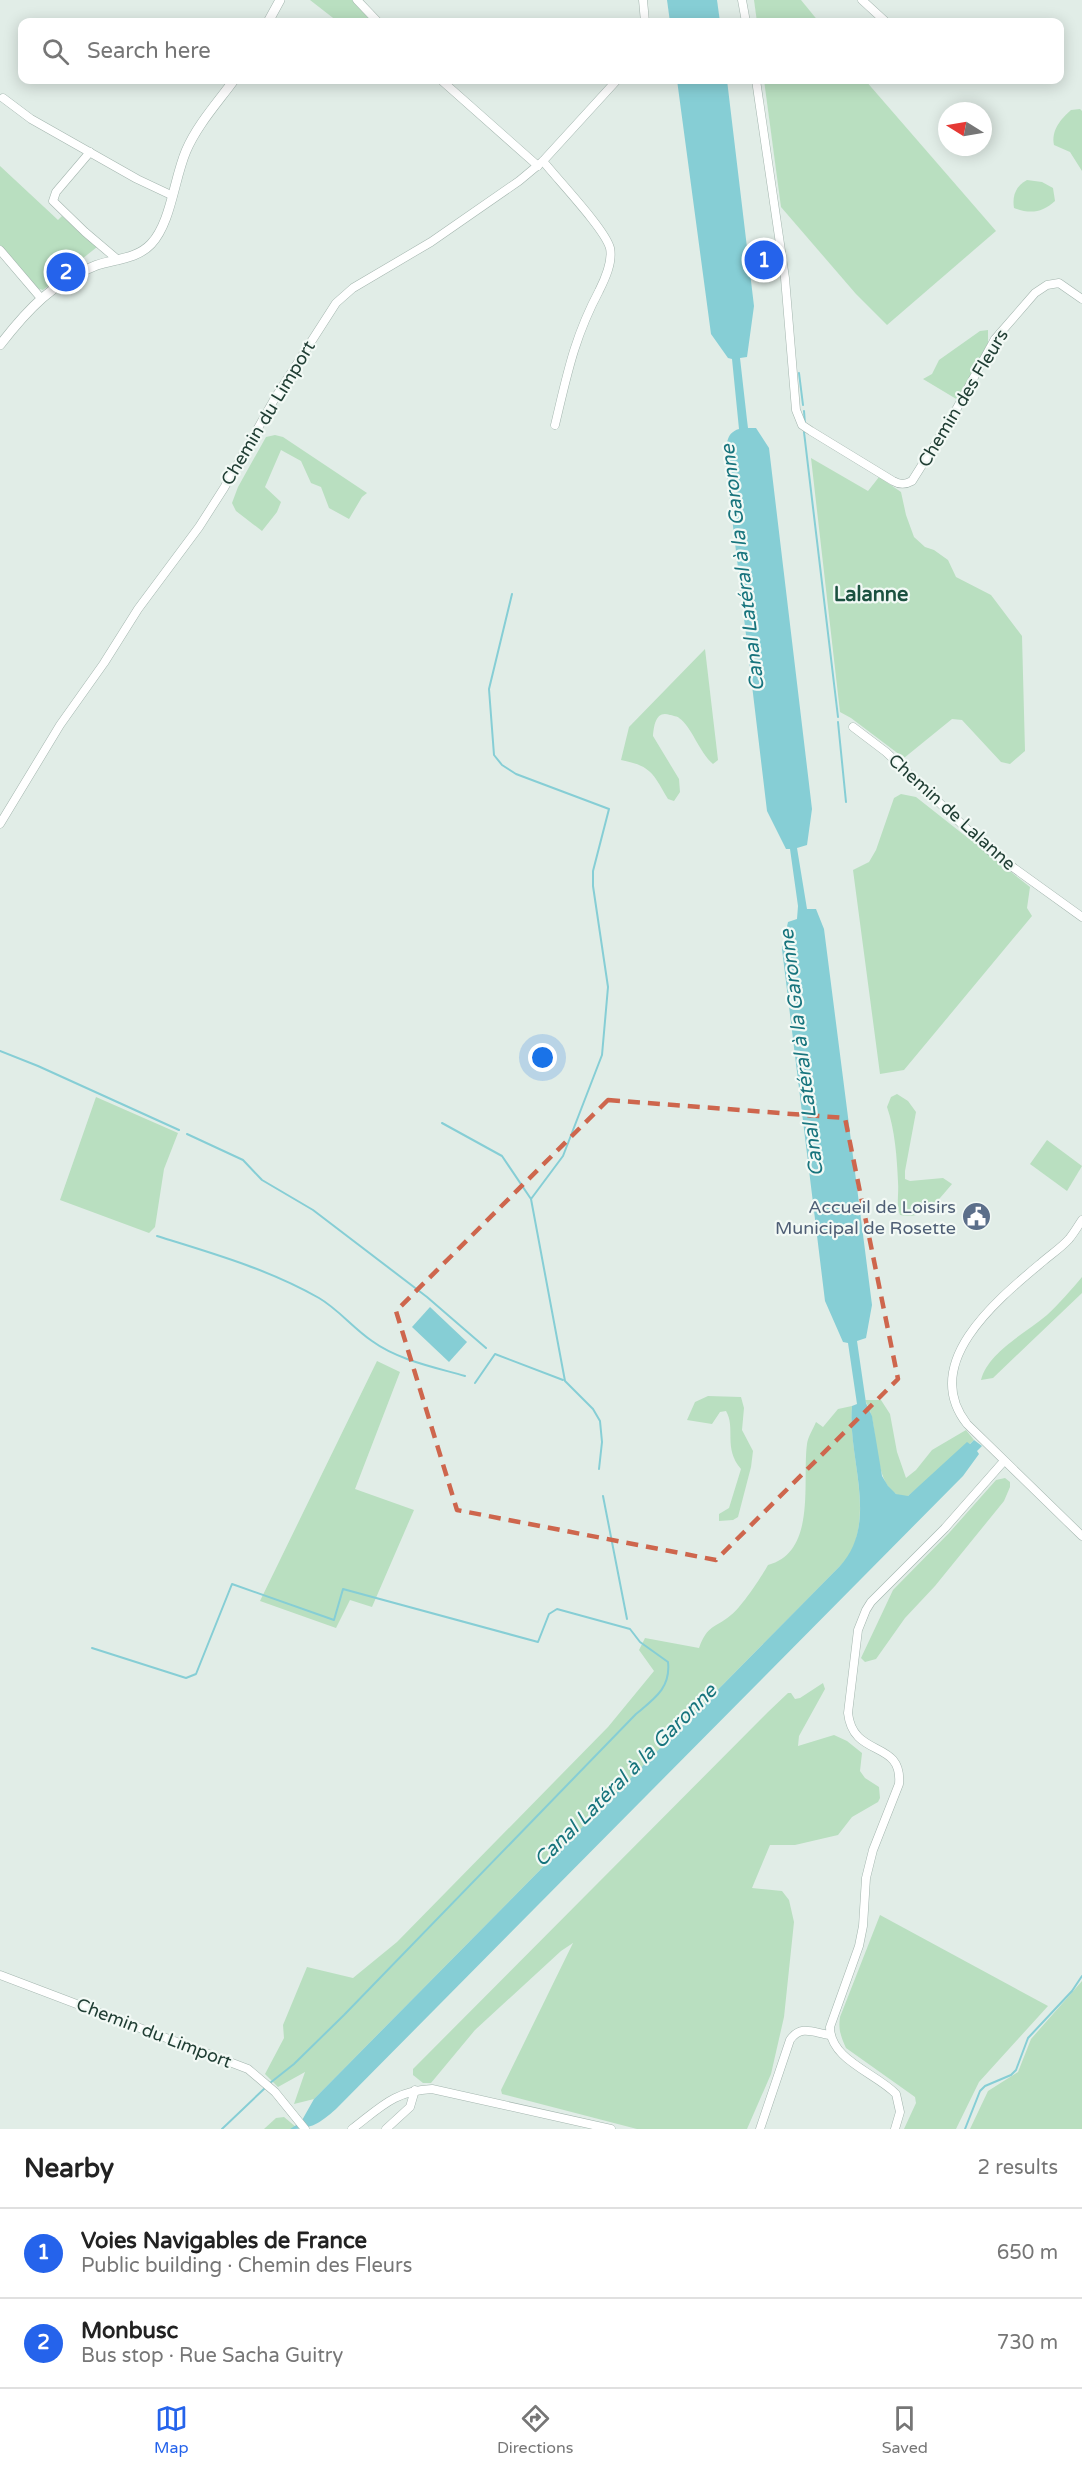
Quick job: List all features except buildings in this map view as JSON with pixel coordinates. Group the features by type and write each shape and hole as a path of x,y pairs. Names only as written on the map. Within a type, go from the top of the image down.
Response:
{"street":[{"path":"270,18 280,0"},
{"path":"357,0 374,18"},
{"path":"643,0 645,18"},
{"path":"742,0 745,18"},
{"path":"862,0 882,18"},
{"path":"0,345 40,297 70,277 98,265 138,254 153,243 166,216 171,195 192,138 231,84"},
{"path":"446,84 540,164 596,225 605,237 610,251 609,264 603,283 574,344 555,425"},
{"name":"Chemin du Limport","path":"0,824 60,724 218,497 275,398 336,303 365,279 462,222 540,164 612,84"},
{"name":"Chemin des Fleurs","path":"757,84 785,279 796,410 802,425 811,431 879,471 893,482 904,484 912,481 951,419 995,339 1035,293 1047,285 1059,284 1082,299"},
{"path":"3,98 31,119 137,179 171,195"},
{"path":"90,152 56,192 53,201 118,260"},
{"path":"0,250 40,297"},
{"name":"Chemin de Lalanne","path":"853,727 886,752 989,850 1082,916"},
{"path":"1082,1220 1069,1239 986,1311 961,1349 951,1379 958,1413 1082,1536"},
{"path":"895,2129 900,2112 896,2094 840,2051 830,2035 863,1926 866,1878 873,1850 899,1784 900,1774 892,1757 860,1740 849,1725 848,1713 858,1630 871,1602 945,1528 1004,1461"},
{"name":"Chemin du Limport","path":"0,1975 248,2069 275,2092 305,2129"},
{"path":"760,2129 790,2040 795,2033 804,2030 830,2035"},
{"path":"386,2129 410,2107 415,2090"},
{"path":"352,2129 397,2095 415,2090 446,2091 611,2129"}],"highlighted area":[{"path":"608,1100 845,1118 898,1379 716,1560 457,1510 396,1311"}],"green space":[{"path":"310,0 352,0 368,18 333,18"},
{"path":"754,0 801,0 816,18 756,18"},
{"path":"765,84 868,84 996,231 887,325 856,294 781,207"},
{"path":"1080,109 1082,111 1082,171 1070,152 1054,145 1053,140 1055,130 1064,117 1071,110"},
{"path":"0,166 58,220 62,216 97,247 43,290 36,288 0,245"},
{"path":"1027,180 1042,182 1053,188 1055,201 1036,211 1014,208 1016,191"},
{"path":"988,330 988,343 958,400 923,379 932,374 939,360 980,331"},
{"path":"275,435 283,437 367,493 362,497 349,519 329,508 321,487 311,483 301,461 281,450 265,487 281,502 277,512 262,531 236,511 232,503 238,487 266,437"},
{"path":"811,458 868,491 879,477 901,492 914,537 925,547 934,550 948,560 956,577 991,595 1022,636 1025,751 1010,764 1001,762 962,720 952,719 904,758 840,712"},
{"path":"705,649 718,760 713,764 708,759 688,727 679,718 665,714 659,717 655,723 653,736 679,779 680,792 674,801 668,799 655,777 646,768 621,760 629,727"},
{"path":"901,794 916,797 1030,887 1027,908 1032,916 904,1070 880,1074 853,870 869,862 876,850 894,798"},
{"path":"897,1094 908,1101 916,1112 905,1179 910,1181 943,1178 952,1184 930,1208 909,1216 900,1215 899,1211 895,1144 887,1107 891,1097"},
{"path":"96,1097 178,1133 164,1169 155,1227 149,1233 60,1200"},
{"path":"1047,1140 1082,1166 1067,1191 1030,1164"},
{"path":"1082,1277 1082,1293 993,1378 981,1380 985,1370 999,1352 1047,1315"},
{"path":"377,1361 400,1372 355,1489 414,1510 372,1607 350,1600 336,1628 260,1601"},
{"path":"708,1396 741,1397 744,1408 742,1430 753,1451 738,1517 733,1520 719,1521 719,1514 729,1508 741,1469 732,1453 730,1424 726,1411 720,1412 712,1424 687,1420 695,1402"},
{"path":"865,1400 881,1400 890,1414 897,1452 906,1478 916,1470 932,1450 966,1430 974,1440 908,1496 897,1495 884,1478 877,1453 872,1416"},
{"path":"852,1406 853,1444 860,1502 856,1539 849,1557 314,2099 294,2104 305,2072 278,2087 265,2074 284,2038 283,2025 307,1967 353,1978 397,1942 608,1727 654,1671 639,1650 645,1638 699,1648 705,1635 735,1611 751,1592 768,1565 784,1558 794,1546 801,1531 804,1514 807,1444 816,1422 823,1427 838,1409"},
{"path":"1005,1478 1010,1482 1010,1487 1004,1501 935,1586 905,1618 876,1659 865,1662 861,1658 893,1590 949,1533 996,1480"},
{"path":"823,1683 825,1689 799,1736 798,1746 834,1735 847,1741 862,1753 860,1771 865,1778 879,1787 880,1798 878,1802 852,1817 838,1835 795,1845 770,1845 752,1888 782,1891 789,1900 794,1922 784,2017 771,2074 747,2129 637,2129 502,2094 501,2090 573,1943 561,1951 475,2030 431,2083 423,2083 413,2075 413,2069 768,1712 788,1693 791,1693 795,1699 800,1698"},
{"path":"880,1915 1048,2006 979,2082 956,2129 904,2129 916,2103 915,2097 846,2048 843,2040 840,2017"},
{"path":"1082,1981 1082,2129 970,2129 988,2091 1018,2072 1031,2039"},
{"path":"284,2117 296,2127 264,2129 276,2118"}],"water":[{"path":"667,0 717,0 719,18 669,18"},
{"name":"Canal Latéral à la Garonne","path":"678,84 727,84 754,306 747,357 740,358 748,428 756,428 769,448 812,809 807,845 797,848 807,909 816,909 824,929 872,1305 866,1338 857,1341 866,1403 872,1416 882,1476 896,1494 908,1496 967,1442 970,1444 974,1440 982,1446 963,1476 336,2109 315,2124 290,2129 301,2122 314,2099 840,1566 852,1549 858,1530 859,1489 852,1426 852,1406 857,1404 848,1343 843,1342 825,1301 782,949 788,922 797,919 798,906 790,849 786,849 767,811 725,459 729,437 739,429 732,359 728,358 711,334"},
{"path":"430,1307 467,1342 449,1362 412,1327"}],"waterway":[{"path":"799,373 803,405"},
{"path":"804,411 805,424"},
{"path":"804,432 838,717"},
{"path":"512,594 489,689 494,755 502,765 516,774 609,809 593,871 593,886 608,987 602,1055 563,1156 531,1199 565,1381 593,1409 600,1421 602,1442 599,1469"},
{"path":"838,722 846,802"},
{"path":"0,1051 179,1130"},
{"path":"442,1123 502,1156 531,1199"},
{"path":"187,1134 243,1160 262,1180 313,1210 427,1297 486,1348"},
{"path":"157,1236 240,1262 280,1278 326,1302 382,1348 417,1362 465,1376"},
{"path":"475,1383 495,1354 563,1380"},
{"path":"603,1496 627,1619"},
{"path":"92,1648 186,1678 196,1674 232,1584 334,1620 343,1589 538,1642 549,1614 557,1609 630,1629 640,1642 668,1662 667,1679 655,1698 636,1714 344,2015 294,2064 270,2083"},
{"path":"965,2129 980,2091 1016,2070 1028,2038 1072,1991 1082,1976"},
{"path":"222,2129 265,2088"}],"place":[{"name":"Voies Navigables de France","path":"764,260"},
{"name":"Monbusc","path":"66,272"},
{"name":"Accueil de Loisirs Municipal de Rosette","path":"977,1217"}],"district":[{"name":"Lalanne","path":"871,594"}]}
